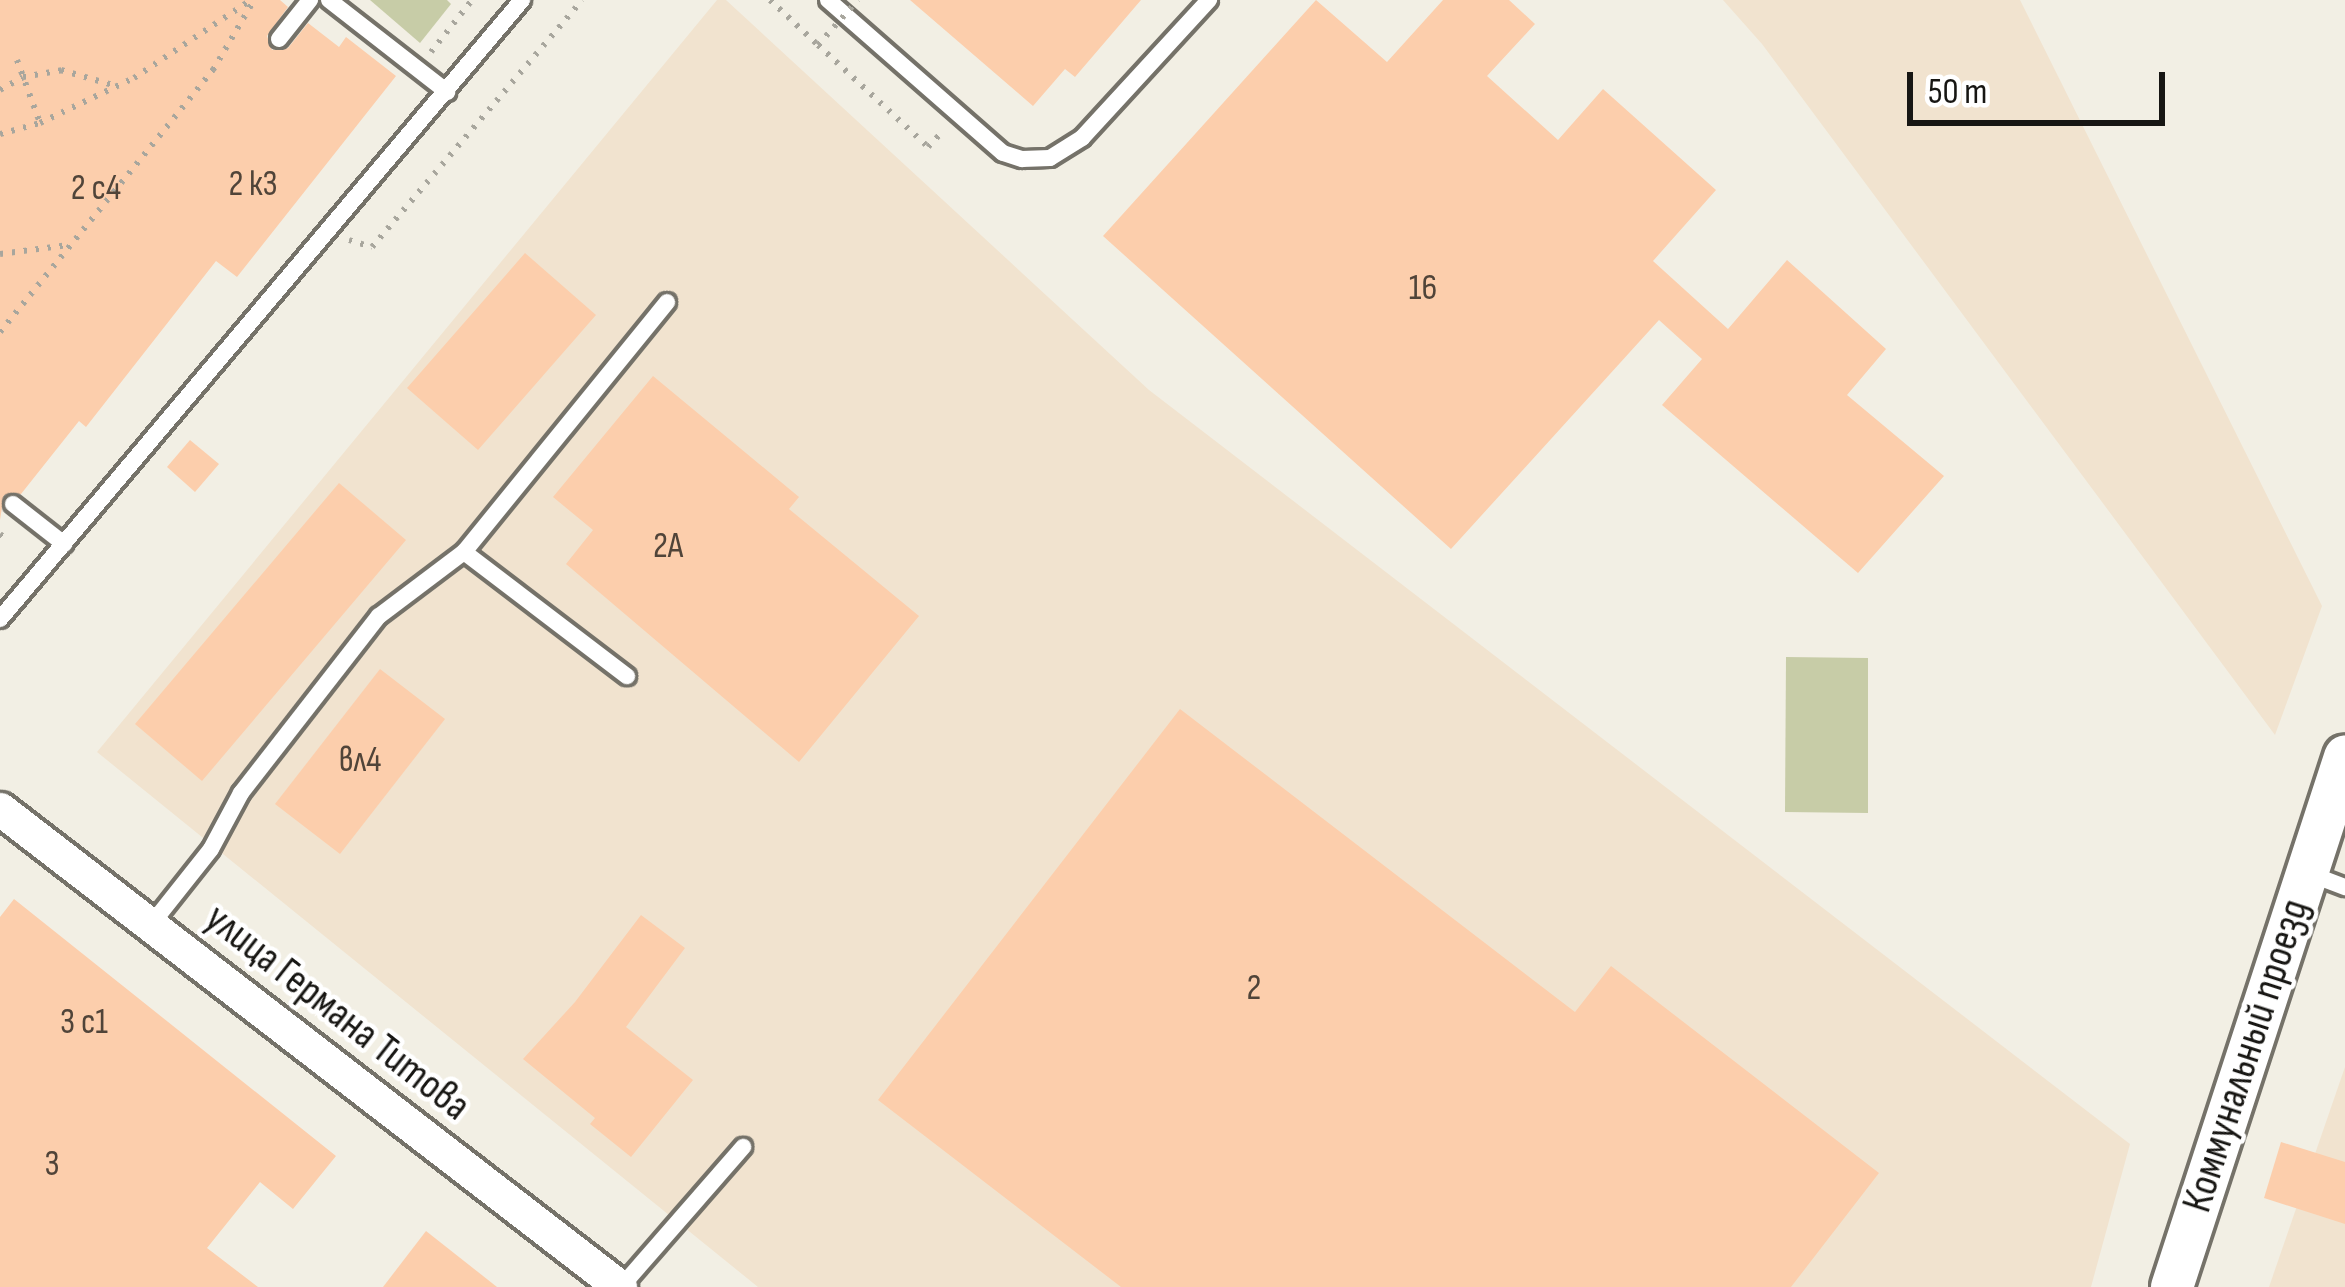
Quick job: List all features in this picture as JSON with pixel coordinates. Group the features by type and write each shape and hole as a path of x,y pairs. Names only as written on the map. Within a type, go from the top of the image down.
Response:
{"street":[{"name":"Коммунальный проезд","path":"2172,1287 2326,880 2345,757"},
{"name":"улица Германа Титова","path":"0,809 620,1287"}],"lane":[{"path":"279,39 310,0"},
{"path":"329,0 447,92"},
{"path":"0,619 522,0"},
{"path":"829,0 1003,153 1050,158 1082,138 1209,0"},
{"path":"150,926 211,848 241,794 380,616 464,552 667,302"},
{"path":"13,504 64,544"},
{"path":"464,552 627,676"},
{"path":"620,1287 742,1147"}],"path":[{"path":"0,134 40,123 116,86 250,0"},
{"path":"1,329 213,70 250,0"},
{"path":"417,69 472,0"},
{"path":"372,247 582,0"},
{"path":"770,0 928,147 958,114"},
{"path":"818,45 858,0"},
{"path":"17,60 40,123"},
{"path":"0,90 23,77 61,70 116,86"},
{"path":"0,254 71,244"},
{"path":"0,534 9,542"}],"shaded area":[{"path":"717,0 726,0 1149,390 2130,1144 2091,1287 758,1287 97,752"},
{"path":"1723,0 2020,0 2322,606 2275,735 1762,44"},
{"path":"2345,1067 2345,1287 2269,1287"}],"green space":[{"path":"370,0 447,0 451,4 420,43"},
{"path":"1786,657 1868,658 1868,813 1785,812"}],"building":[{"path":"0,0 280,0 288,7 267,36 272,50 288,48 308,23 339,47 346,37 396,76 237,277 216,261 86,427 79,421 21,494 4,495 0,520"},
{"path":"910,0 1141,0 1075,77 1065,69 1033,106"},
{"path":"1316,0 1387,62 1443,0 1509,0 1535,24 1487,76 1558,140 1603,89 1716,190 1653,261 1728,329 1787,260 1886,349 1847,395 1944,476 1858,573 1662,405 1702,359 1659,320 1451,549 1103,236"},
{"path":"525,253 596,315 478,450 407,388"},
{"path":"653,376 799,497 789,509 919,616 799,762 566,564 593,530 553,497"},
{"path":"190,440 219,464 195,492 167,467"},
{"path":"339,483 406,540 202,781 135,724"},
{"path":"380,669 445,719 340,854 275,804"},
{"path":"1180,709 1575,1012 1611,966 1879,1173 1791,1287 1121,1287 878,1100"},
{"path":"14,899 336,1156 293,1209 260,1182 207,1248 258,1287 0,1287 0,917"},
{"path":"641,915 685,948 626,1027 693,1080 631,1157 590,1124 595,1118 523,1059 575,1002"},
{"path":"2281,1142 2345,1162 2345,1224 2264,1198"},
{"path":"426,1231 497,1287 383,1287"}]}
